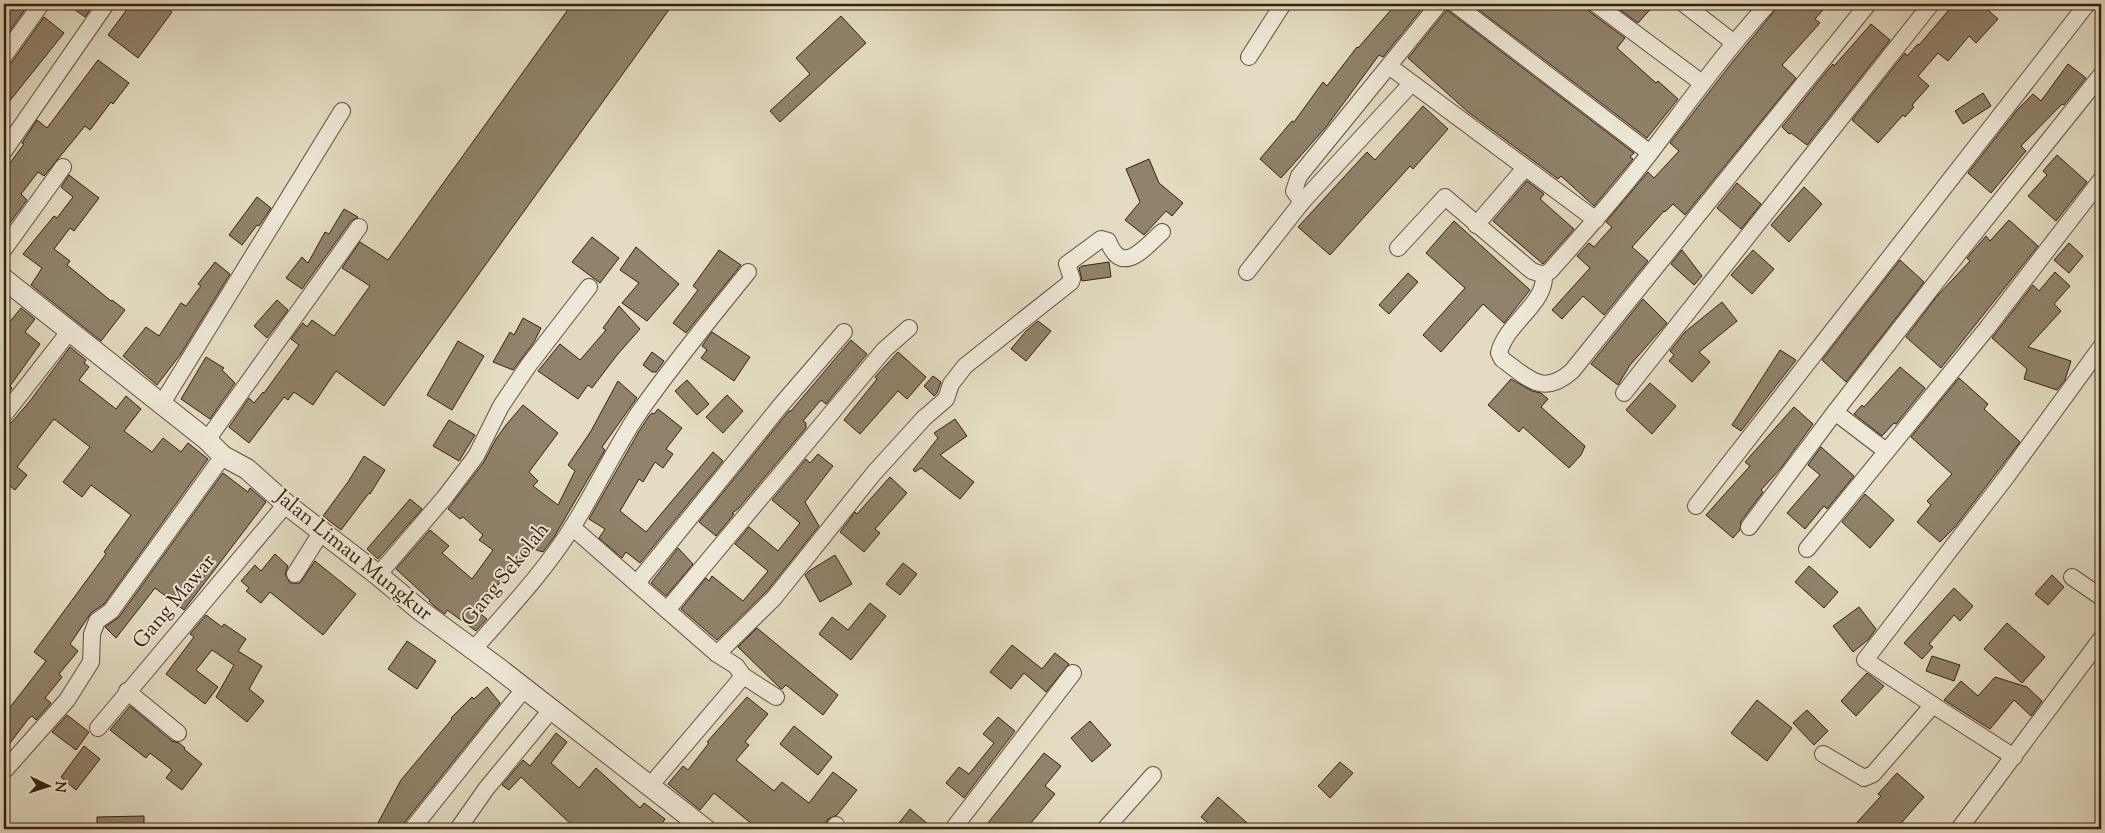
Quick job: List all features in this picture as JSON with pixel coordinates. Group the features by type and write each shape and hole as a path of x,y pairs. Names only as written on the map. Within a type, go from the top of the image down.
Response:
{"street":[{"path":"4,56 41,4"},
{"path":"4,151 106,4"},
{"path":"1249,56 1284,4"},
{"path":"1302,202 1294,192 1298,176 1438,4"},
{"path":"1454,4 1650,153"},
{"path":"1596,4 1702,83"},
{"path":"1684,4 1733,42"},
{"path":"1544,275 1550,271 1596,220 1650,153 1733,42 1768,4"},
{"path":"1544,275 1545,284 1539,296 1505,336 1500,353 1502,359 1537,384 1549,385 1561,381 1572,371 1868,4"},
{"path":"1624,393 1931,4"},
{"path":"1696,506 2087,4"},
{"path":"1389,66 1596,220"},
{"path":"1749,527 1835,412 2101,75"},
{"path":"1247,272 1302,202 1411,84"},
{"path":"161,405 342,111"},
{"path":"4,249 63,167"},
{"path":"1476,225 1526,168"},
{"path":"1807,549 1988,327 2101,180"},
{"path":"1398,248 1445,197 1532,271 1544,275"},
{"path":"207,440 359,227"},
{"path":"717,654 774,598 874,473 924,418 946,399 951,384 965,366 1071,282 1072,279 1067,264 1101,239 1108,241 1113,254 1120,258 1132,258 1162,232"},
{"name":"Gang Sekolah","path":"473,650 542,569 572,527 600,482 614,452 638,415 671,368 748,272"},
{"name":"Jalan Limau Mungkur","path":"4,279 207,440 223,456 247,470 286,504 378,575 421,611 524,688 649,786 694,826"},
{"path":"378,575 445,497 476,456 501,406 528,366 589,288"},
{"path":"668,610 884,350 909,328"},
{"path":"4,415 69,332"},
{"path":"637,583 781,405 844,332"},
{"path":"2014,757 1865,660 2004,480 2101,347"},
{"path":"1835,412 1886,451"},
{"path":"4,771 67,700 91,662 92,634 97,621 111,611 223,456"},
{"name":"Gang Mawar","path":"98,728 286,504"},
{"path":"572,527 717,654 736,666 742,676 776,697"},
{"path":"294,574 322,531"},
{"path":"2072,578 2101,597"},
{"path":"1959,829 2101,639"},
{"path":"953,829 1073,673"},
{"path":"649,786 742,676"},
{"path":"412,829 524,688"},
{"path":"128,691 178,733"},
{"path":"1823,754 1864,778 1872,774 1933,705"},
{"path":"458,829 486,789 551,710"},
{"path":"1105,829 1153,776"}],"building":[{"path":"4,4 28,5 4,39"},
{"path":"67,4 94,4 85,17"},
{"path":"131,4 161,4 172,12 138,58 108,35"},
{"path":"572,4 673,4 384,406 336,371 313,405 294,392 288,400 284,397 249,443 229,427 249,398 254,403 264,393 299,345 291,339 303,323 307,327 312,320 334,336 370,286 342,268 360,242 388,260"},
{"path":"1396,4 1426,4 1383,57 1379,55 1326,127 1281,178 1260,159 1292,121 1294,122 1323,82 1327,86 1357,47"},
{"path":"1471,4 1586,4 1590,12 1625,38 1617,48 1656,83 1658,81 1678,99 1647,138"},
{"path":"1612,4 1655,4 1638,23"},
{"path":"1780,4 1828,4 1815,19 1820,23 1782,65 1796,78 1685,215 1673,204 1664,211 1632,247 1648,261 1604,315 1583,296 1562,319 1552,310 1590,268 1577,256 1589,243 1594,247 1612,227 1606,222 1648,172 1654,178 1679,151 1670,143"},
{"path":"1954,4 1981,4 1998,19 1976,43 1969,36 1948,61 1938,53 1918,76 1929,86 1912,105 1914,107 1905,117 1903,115 1878,143 1852,120 1905,53 1907,56 1919,45"},
{"path":"1447,10 1634,153 1630,157 1633,159 1594,206 1561,176 1558,179 1468,112 1408,58"},
{"path":"841,16 866,43 780,122 770,111 810,74 796,58"},
{"path":"44,17 64,33 4,108 4,66 12,62"},
{"path":"1871,24 1890,40 1807,145 1791,133 1789,134 1782,127 1826,72 1833,64 1834,66"},
{"path":"98,60 129,83 113,104 111,102 90,130 85,126 44,176 38,172 21,194 27,200 4,231 4,171 24,144 22,143 37,120 47,128"},
{"path":"2068,64 2086,78 2064,105 2062,104 2021,146 2026,151 1991,193 1968,173 2018,109 2033,94 2041,101"},
{"path":"1983,93 1991,106 1963,124 1955,111"},
{"path":"1423,106 1448,129 1413,169 1410,166 1330,255 1298,227 1367,152 1375,160"},
{"path":"2057,155 2087,182 2056,221 2028,196 2047,175 2043,171"},
{"path":"1149,159 1159,183 1183,203 1172,216 1166,211 1144,235 1125,220 1140,202 1126,169"},
{"path":"69,175 99,198 74,231 70,228 54,249 70,261 67,265 125,310 101,341 31,285 42,268 23,254 54,216 57,218 73,197 61,187"},
{"path":"1527,181 1544,194 1540,199 1574,229 1543,264 1493,221"},
{"path":"1737,183 1761,204 1741,229 1717,208"},
{"path":"1804,187 1822,204 1789,242 1771,225"},
{"path":"257,197 271,208 259,226 257,225 242,245 229,235"},
{"path":"344,209 358,217 351,221 302,289 286,278 302,257 308,263 325,232 329,234"},
{"path":"2009,220 2038,246 1941,368 1906,337 1938,295 1970,261 1967,258 1986,236 1990,241"},
{"path":"1454,221 1530,290 1504,323 1483,304 1441,352 1423,335 1465,288 1426,253"},
{"path":"592,237 619,258 600,283 572,262"},
{"path":"2069,243 2083,256 2069,273 2054,260"},
{"path":"636,247 679,284 647,321 622,303 639,283 620,270"},
{"path":"719,250 741,265 686,333 673,323 698,290 693,286"},
{"path":"1682,250 1702,276 1694,285 1671,264"},
{"path":"1753,250 1774,269 1752,294 1731,275"},
{"path":"1900,260 1924,282 1846,382 1822,360"},
{"path":"215,262 230,274 180,355 157,385 123,356 146,327 159,336 181,303 186,306 201,286 198,284"},
{"path":"1109,262 1111,277 1082,281 1079,268"},
{"path":"2055,272 2070,286 2054,304 2061,311 2028,347 2071,361 2065,380 2057,390 2024,379 2027,369 1992,338 2033,285 2039,291"},
{"path":"1408,273 1418,282 1389,314 1379,305"},
{"path":"1643,299 1667,323 1630,365 1618,385 1591,364"},
{"path":"277,300 288,310 267,338 254,326"},
{"path":"1722,302 1737,321 1699,352 1710,362 1692,382 1669,361 1674,355 1670,351 1685,332"},
{"path":"619,306 640,329 592,388 588,385 578,399 538,371 560,344 580,360 606,330 603,328"},
{"path":"21,308 35,319 25,332 40,344 10,386 12,388 4,399 4,329"},
{"path":"523,318 541,328 534,342 513,370 493,362 510,332 514,335"},
{"path":"1038,321 1051,331 1026,361 1011,349 1026,331"},
{"path":"712,332 750,357 734,381 701,358 707,350 702,346"},
{"path":"851,340 867,354 826,404 821,400 803,421 806,423 806,428 738,509 732,513 734,514 716,536 699,522 789,411 791,411"},
{"path":"458,341 484,356 452,410 427,395"},
{"path":"70,347 86,360 84,363 89,367 79,380 116,409 126,396 141,409 124,431 152,452 163,438 181,452 188,443 208,459 104,604 91,613 70,644 78,651 59,674 62,677 45,698 51,703 36,720 32,716 29,718 4,751 4,715 46,661 34,652 106,554 104,552 131,515 91,485 82,497 63,482 90,447 54,419 17,467 27,475 15,490 6,483 4,485 4,425 12,422 30,401"},
{"path":"1780,350 1796,360 1741,431 1732,425"},
{"path":"652,352 664,361 656,372 652,372 643,365"},
{"path":"898,352 926,377 907,399 898,391 860,434 844,420 877,379 875,377"},
{"path":"206,357 224,368 222,370 235,383 210,419 181,399"},
{"path":"1900,367 1925,388 1896,424 1894,423 1882,436 1854,414 1862,405 1864,407"},
{"path":"933,376 941,382 934,396 924,386"},
{"path":"1959,378 1988,404 1984,409 2020,442 1955,527 1940,542 1917,522 1931,505 1927,501 1952,474 1911,437"},
{"path":"1511,379 1532,391 1541,393 1548,399 1541,407 1585,446 1581,455 1569,468 1523,427 1519,432 1488,405"},
{"path":"687,380 709,404 697,415 675,391"},
{"path":"618,381 637,398 602,447 605,450 554,537 543,552 530,548 512,572 509,570 478,612 487,619 476,631 447,610 445,614 434,606 430,600 396,569 430,530 449,546 442,553 472,579 493,550 479,540 483,535 463,517 460,519 448,509 484,462 506,425 523,405 558,433 529,472 538,481 533,486 558,505 575,471 568,465 591,431"},
{"path":"1650,383 1676,406 1652,434 1626,410"},
{"path":"727,395 743,411 723,433 706,417"},
{"path":"1794,407 1813,424 1781,468 1761,490 1763,492 1741,521 1740,530 1733,538 1706,515 1750,466 1745,462"},
{"path":"658,409 682,428 666,449 673,454 663,468 655,462 643,482 639,479 620,511 646,532 713,452 723,461 640,563 626,552 622,558 599,538 605,529 589,519 638,433 649,416"},
{"path":"955,419 967,436 940,455 974,482 960,499 921,468 915,472 913,470 938,438 934,433"},
{"path":"449,420 475,435 459,461 433,446"},
{"path":"1821,447 1854,476 1827,509 1824,506 1805,529 1787,513 1820,475 1808,465"},
{"path":"818,454 833,466 805,502 819,526 767,591 717,640 681,609 706,578 709,581 712,576 743,601 768,571 735,544 749,527 778,551 800,523 772,500 806,459 810,463"},
{"path":"364,456 385,470 370,494 341,530 323,516"},
{"path":"223,473 248,492 250,488 266,502 184,610 155,588 116,638 105,627 119,617"},
{"path":"890,477 907,493 875,529 880,533 864,552 840,532 855,512 857,514"},
{"path":"1865,494 1894,520 1870,548 1842,522"},
{"path":"410,499 422,509 378,559 367,549"},
{"path":"678,548 693,564 666,596 651,583"},
{"path":"275,554 288,566 285,574 290,583 300,583 315,561 356,594 323,635 270,592 261,603 246,591 249,588 241,581 255,565 261,571"},
{"path":"835,555 852,584 820,602 805,575"},
{"path":"903,563 917,574 900,595 886,584"},
{"path":"1809,566 1838,592 1824,608 1795,582"},
{"path":"2052,575 2064,587 2048,605 2035,594"},
{"path":"1954,588 1973,606 1960,621 1954,615 1929,644 1933,647 1922,659 1904,643"},
{"path":"870,603 886,616 851,660 819,634 832,617 848,630"},
{"path":"1859,607 1876,629 1868,640 1853,652 1833,626"},
{"path":"206,615 222,627 224,624 246,639 238,651 262,666 249,689 264,701 247,722 216,697 234,665 212,650 196,670 218,687 205,704 166,674 194,637 190,634"},
{"path":"2007,623 2045,657 2022,683 1984,649"},
{"path":"757,628 838,695 823,715 786,685 782,689 780,688 738,647"},
{"path":"407,641 436,661 417,689 388,669"},
{"path":"1012,645 1042,669 1055,653 1069,664 1046,692 1024,673 1011,689 990,672"},
{"path":"1932,656 1960,665 1954,681 1926,671"},
{"path":"1867,673 1884,686 1856,716 1841,701"},
{"path":"1995,677 2027,687 2042,701 2031,716 2014,700 1990,729 1944,700 1961,681 1978,696"},
{"path":"487,687 500,703 404,823 402,829 386,829 378,823 401,780 451,718 472,697 474,699"},
{"path":"747,697 768,714 745,742 749,745 736,760 774,791 782,782 809,803 833,772 857,790 837,815 828,819 823,829 758,829 714,793 700,810 668,784 683,766 688,770 709,743 707,742"},
{"path":"1757,700 1792,728 1767,761 1731,733"},
{"path":"130,706 172,741 179,743 202,764 182,790 166,778 172,770 150,753 146,758 110,730"},
{"path":"1807,710 1828,731 1814,745 1793,723"},
{"path":"67,715 89,732 76,750 52,732"},
{"path":"998,717 1015,731 964,798 946,783 959,767 969,774 994,743 983,734"},
{"path":"1090,721 1111,745 1092,762 1071,738"},
{"path":"794,726 832,757 818,775 780,744"},
{"path":"556,733 567,742 551,763 579,788 596,768 640,808 644,803 665,819 658,829 576,829 521,777 509,790 502,785 523,760 530,766"},
{"path":"84,746 100,759 76,790 61,777"},
{"path":"1044,753 1061,766 1045,786 1055,794 1026,829 983,829"},
{"path":"1340,762 1353,773 1330,798 1318,786"},
{"path":"1897,773 1924,797 1896,829 1851,829 1881,796 1878,794"},
{"path":"1218,797 1254,829 1215,829 1201,817"},
{"path":"910,809 934,829 906,829 899,823"},
{"path":"144,816 144,829 97,829 97,817"}]}
